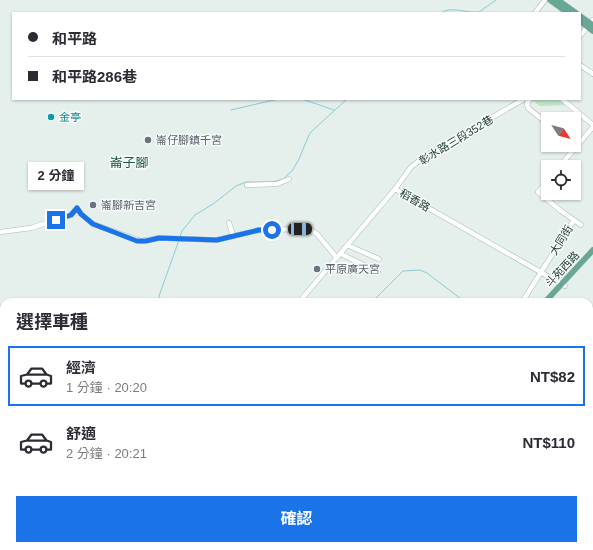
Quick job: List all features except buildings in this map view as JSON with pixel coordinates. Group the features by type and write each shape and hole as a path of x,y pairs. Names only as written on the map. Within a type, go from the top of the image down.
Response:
{"main road":[{"path":"550,0 567,12"},
{"path":"558,0 575,12"},
{"path":"581,17 591,24 593,31"},
{"path":"581,21 591,24"},
{"name":"斗苑西路","path":"552,298 593,250"},
{"name":"斗苑西路","path":"549,298 593,255"}],"street":[{"path":"536,12 545,0"},
{"path":"581,35 591,24"},
{"path":"581,66 593,74"},
{"name":"彰水路三段352巷","path":"396,189 411,167 427,155 522,100"},
{"path":"529,100 527,103 528,108 541,118"},
{"path":"563,100 593,126 581,139"},
{"path":"247,185 277,184 289,179"},
{"name":"稻香路","path":"302,298 396,189 563,285"},
{"name":"大同街","path":"525,298 574,220 548,200"},
{"path":"0,232 31,228 71,215 77,208 81,214 93,224 137,241 146,241 159,238 217,240 259,230 308,229 317,234 339,256 378,272"},
{"path":"574,220 582,225"},
{"path":"229,223 233,236"},
{"path":"347,244 379,259"}],"green space":[{"path":"532,100 559,100 566,105 540,106"}],"waterway":[{"path":"479,12 496,0"},
{"path":"443,12 449,10 474,12"},
{"path":"474,12 479,12"},
{"path":"231,110 274,100"},
{"path":"305,100 334,110"},
{"path":"180,237 182,231 195,215 213,204 236,186 246,182 273,182 283,179 292,171 312,131 346,100"},
{"path":"159,298 179,240"},
{"path":"376,298 403,271 420,270 427,273 460,298"}],"place":[{"name":"金亭","path":"51,117"},
{"name":"崙仔腳鎮千宮","path":"148,140"},
{"name":"崙腳新吉宮","path":"93,205"},
{"name":"平原廣天宮","path":"317,269"}],"district":[{"name":"崙子腳","path":"129,162"}],"route":[{"path":"56,220 71,215 77,208 81,214 93,224 137,241 146,241 159,238 178,240 217,240 259,230 272,230"}]}
